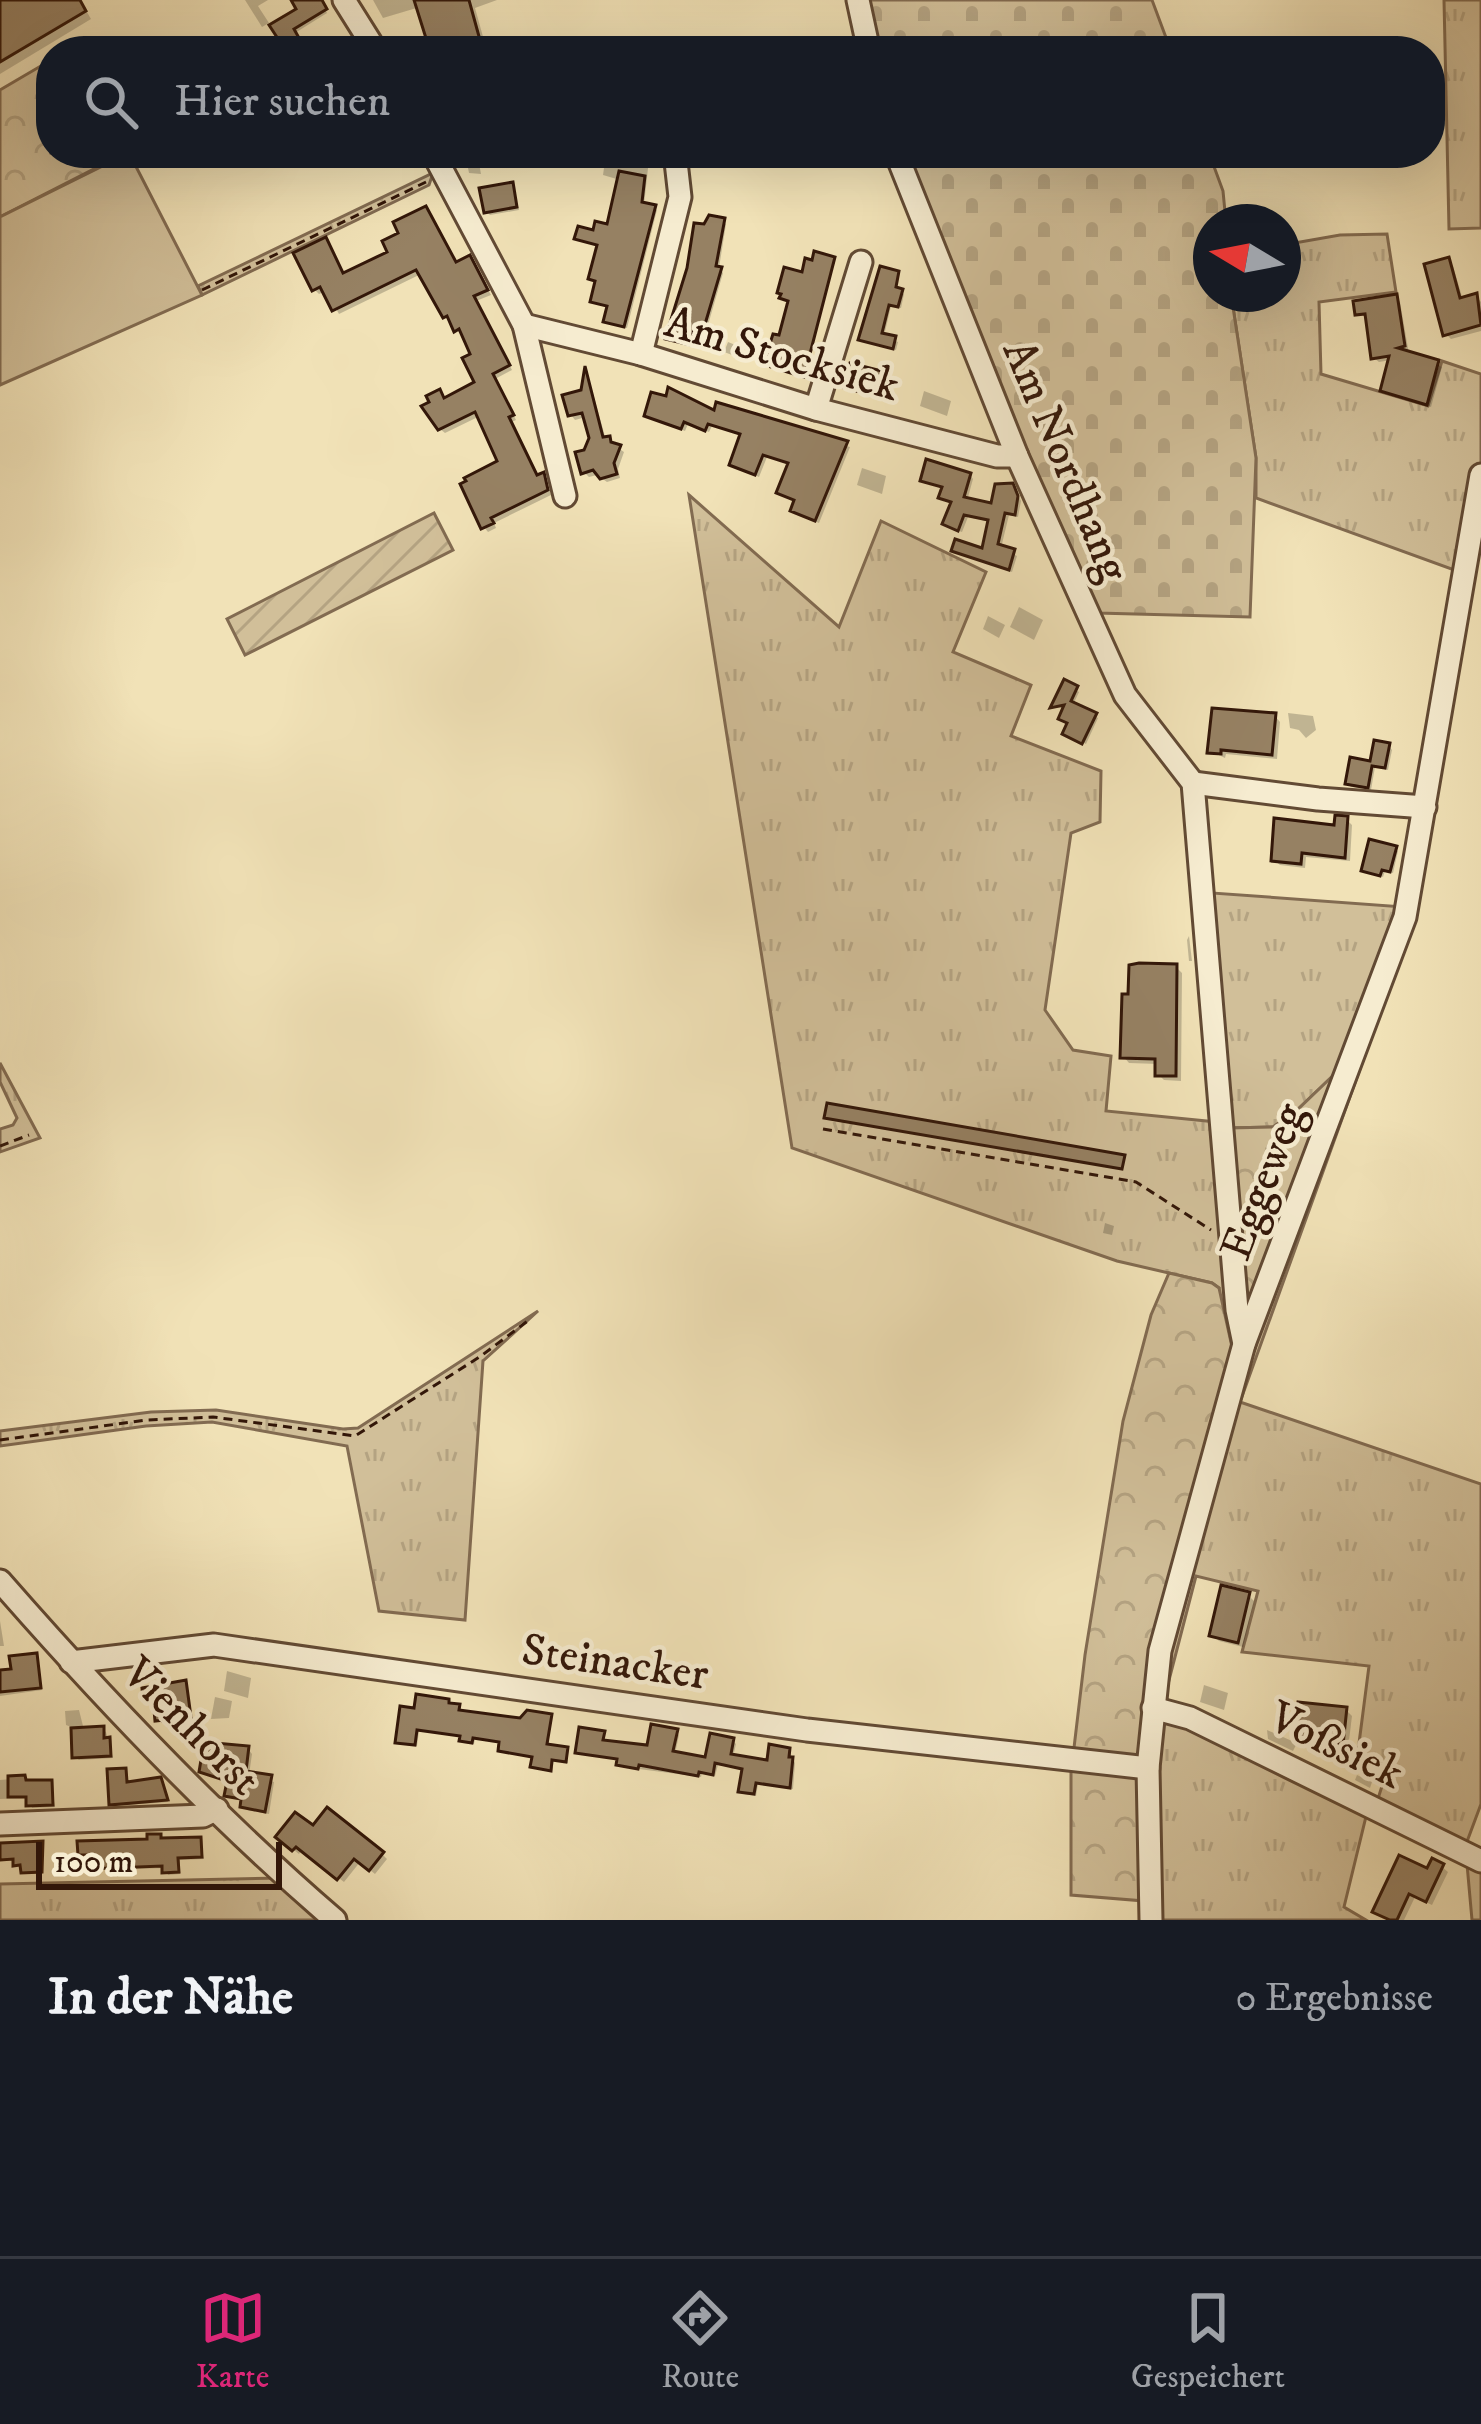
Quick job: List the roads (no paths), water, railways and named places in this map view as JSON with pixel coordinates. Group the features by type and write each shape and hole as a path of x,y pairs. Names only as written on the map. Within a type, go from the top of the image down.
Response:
{"street":[{"path":"344,0 367,36"},
{"path":"858,0 866,36"},
{"path":"441,168 524,325 565,496"},
{"path":"641,354 680,197 677,168"},
{"name":"Am Nordhang","path":"902,168 1017,456 1125,695 1193,784"},
{"path":"816,409 861,262"},
{"name":"Am Stocksiek","path":"524,325 641,354 816,409 997,456 1017,456"},
{"name":"Eggeweg","path":"1151,1920 1148,1768 1160,1651 1244,1344 1405,917 1481,475"},
{"path":"1244,1344 1193,784 1425,807"},
{"name":"Vienhorst","path":"0,1581 71,1663 327,1917"},
{"name":"Steinacker","path":"71,1663 214,1645 807,1730 1148,1768"},
{"name":"Voßsiek","path":"1153,1708 1190,1718 1481,1861"},
{"path":"0,1824 203,1816 217,1809"}]}
